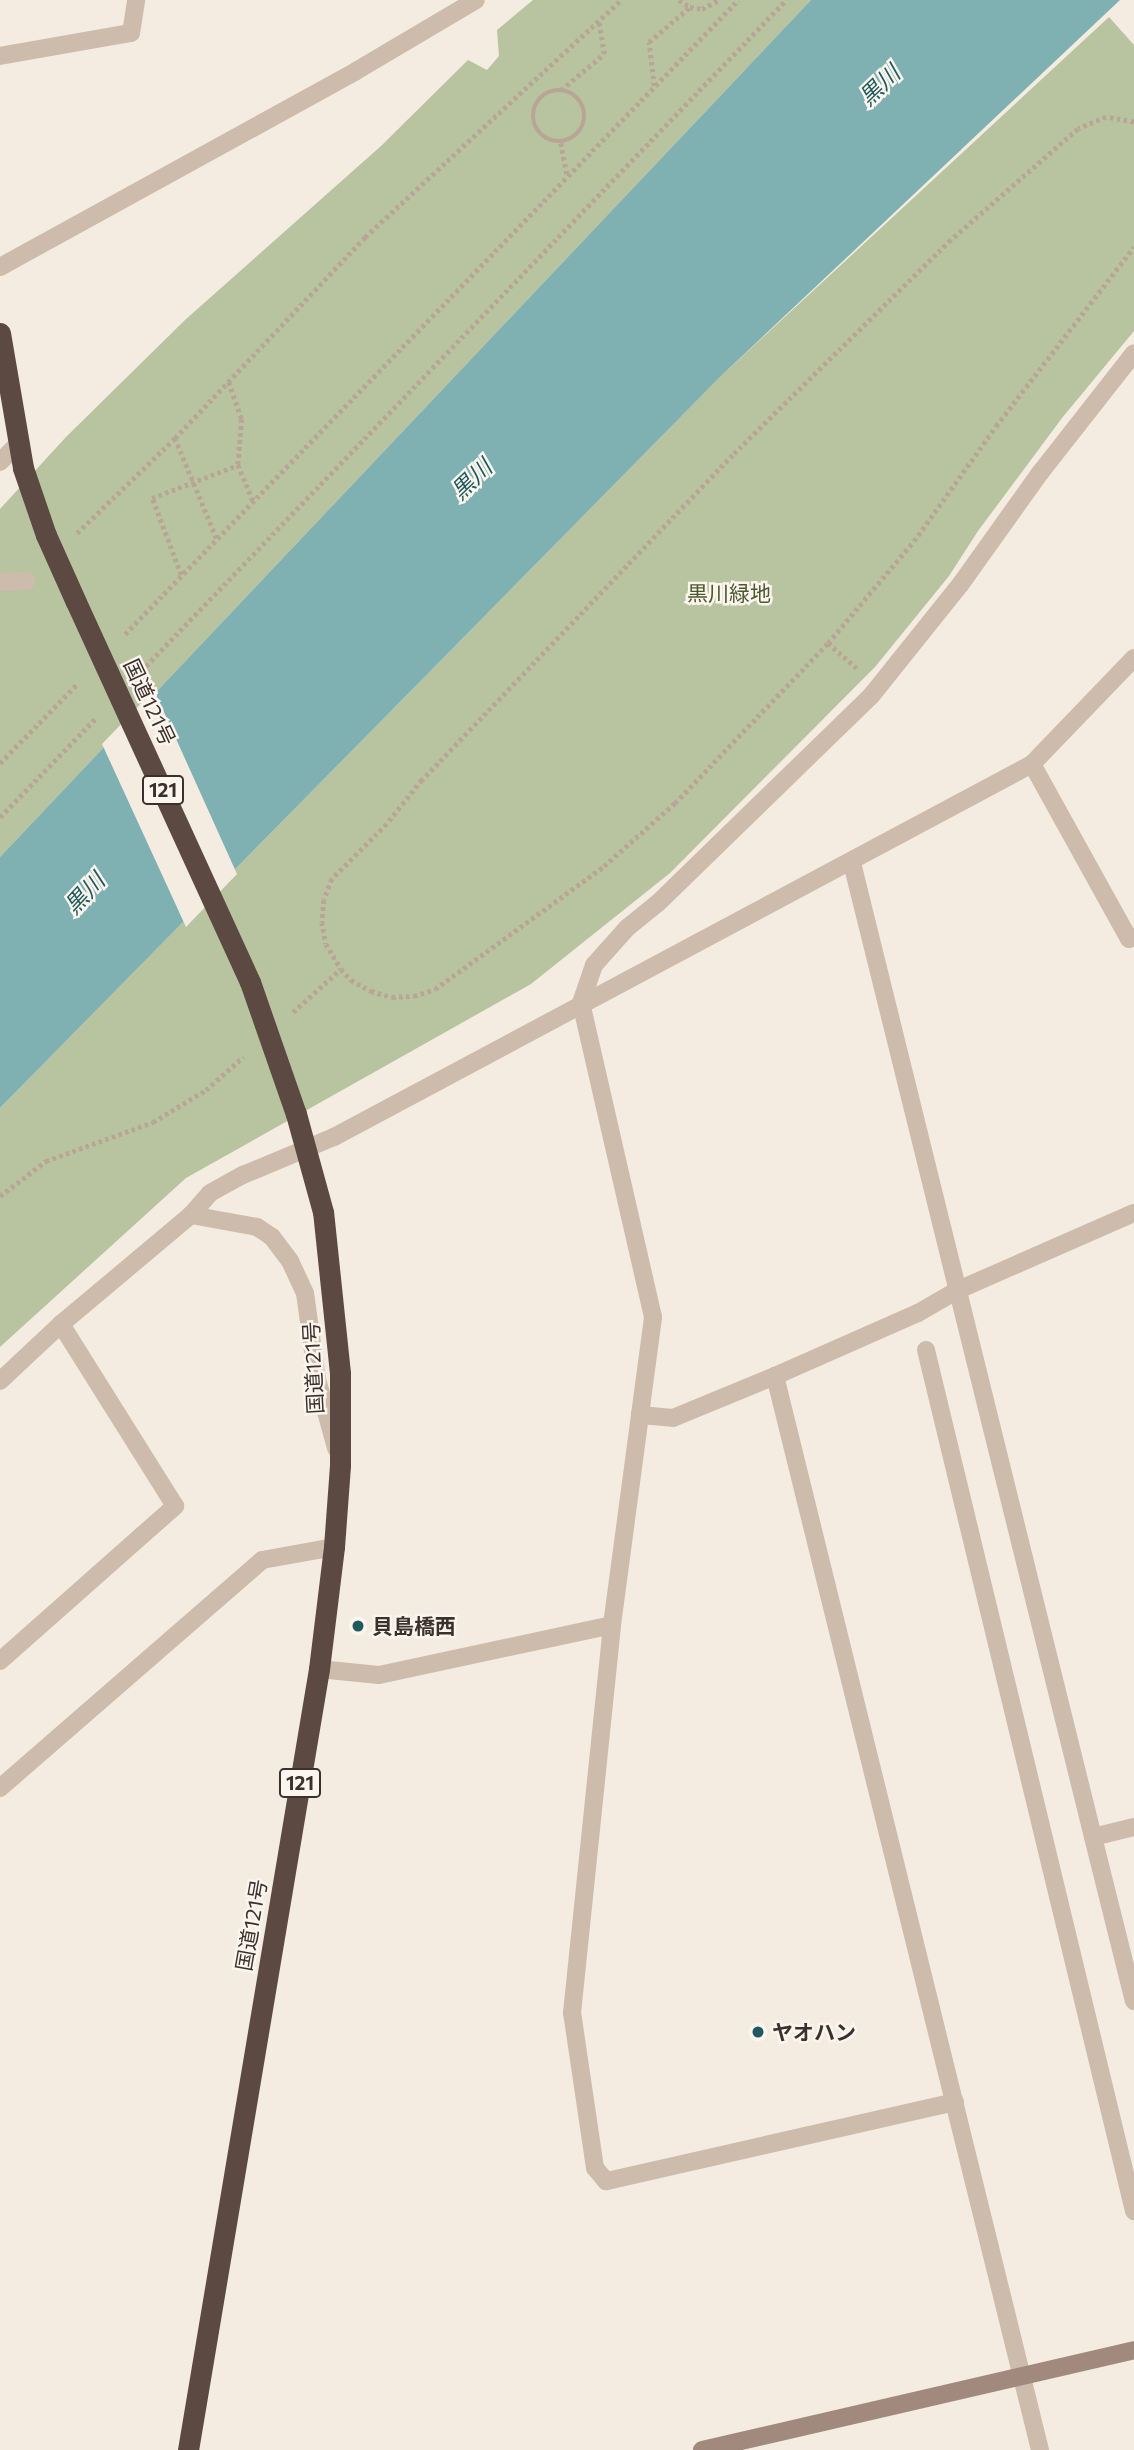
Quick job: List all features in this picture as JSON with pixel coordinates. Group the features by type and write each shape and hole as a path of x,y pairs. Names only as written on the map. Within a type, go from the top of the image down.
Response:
{"highway":[{"name":"国道121号","path":"0,333 23,468 46,535 250,982 308,1147 323,1213 340,1373 340,1465 334,1547 319,1669 188,2450"}],"street":[{"path":"0,56 131,33 136,0"},
{"path":"0,267 356,71 450,8 476,0"},
{"path":"955,2102 606,2180 595,2168 572,2013 612,1625 653,1317 581,1003 594,965 627,928 658,903 871,696 960,584 1134,353"},
{"path":"0,463 18,444"},
{"path":"0,582 26,581"},
{"path":"0,1381 61,1324 191,1215 210,1193 334,1137 581,1003 852,863 1032,764 1134,658"},
{"path":"1032,764 1129,939 1134,937"},
{"path":"852,863 1134,2001"},
{"path":"640,1415 673,1418 918,1313 956,1291 1134,1213"},
{"path":"191,1215 257,1227 272,1237 290,1261 305,1293 317,1379 340,1465"},
{"path":"0,1661 175,1506 61,1324"},
{"path":"926,1350 1134,2211"},
{"path":"775,1376 1040,2450"},
{"path":"0,1788 262,1560 334,1547"},
{"path":"319,1669 379,1675 612,1625"},
{"path":"1093,1837 1134,1827"},
{"path":"702,2450 1134,2350"}],"path":[{"path":"66,543 229,383 365,237 621,0"},
{"path":"679,0 690,7 702,9 718,0"},
{"path":"124,635 738,0"},
{"path":"140,672 786,0"},
{"path":"654,86 649,42 690,7"},
{"path":"560,90 578,98 584,108 585,119 572,139 561,143 550,141 540,134 534,124 533,112 537,101 545,93 560,90 604,54 599,21"},
{"path":"1134,122 1106,117 1079,130 951,240 733,455 440,761 387,824 332,879 324,900 322,922 326,944 351,980 371,991 392,997 414,996 451,980 483,951 549,908 604,866 665,812 828,643 914,541 996,426 1134,247"},
{"path":"561,143 568,176"},
{"path":"229,383 242,419 238,465 253,500"},
{"path":"175,438 217,539"},
{"path":"181,575 152,498 238,465"},
{"path":"828,643 844,657"},
{"path":"0,763 86,674"},
{"path":"0,817 102,712"},
{"path":"289,1016 341,969"},
{"path":"0,1196 46,1161 153,1122 206,1090 247,1053"}],"green space":[{"path":"533,0 811,0 0,857 0,509 66,437 185,320 381,146 468,60 487,70 499,56 497,30"},
{"name":"黒川緑地","path":"1109,17 1134,45 1134,331 1062,418 978,531 949,576 875,667 670,873 531,984 186,1178 0,1347 0,1108 721,376"}],"water":[{"name":"黒川","path":"811,0 1120,0 721,376 0,1108 0,857"}],"pier":[{"path":"154,690 237,874 186,927 102,744"}],"place":[{"name":"貝島橋西","path":"358,1626"},
{"name":"ヤオハン","path":"758,2032"}]}
